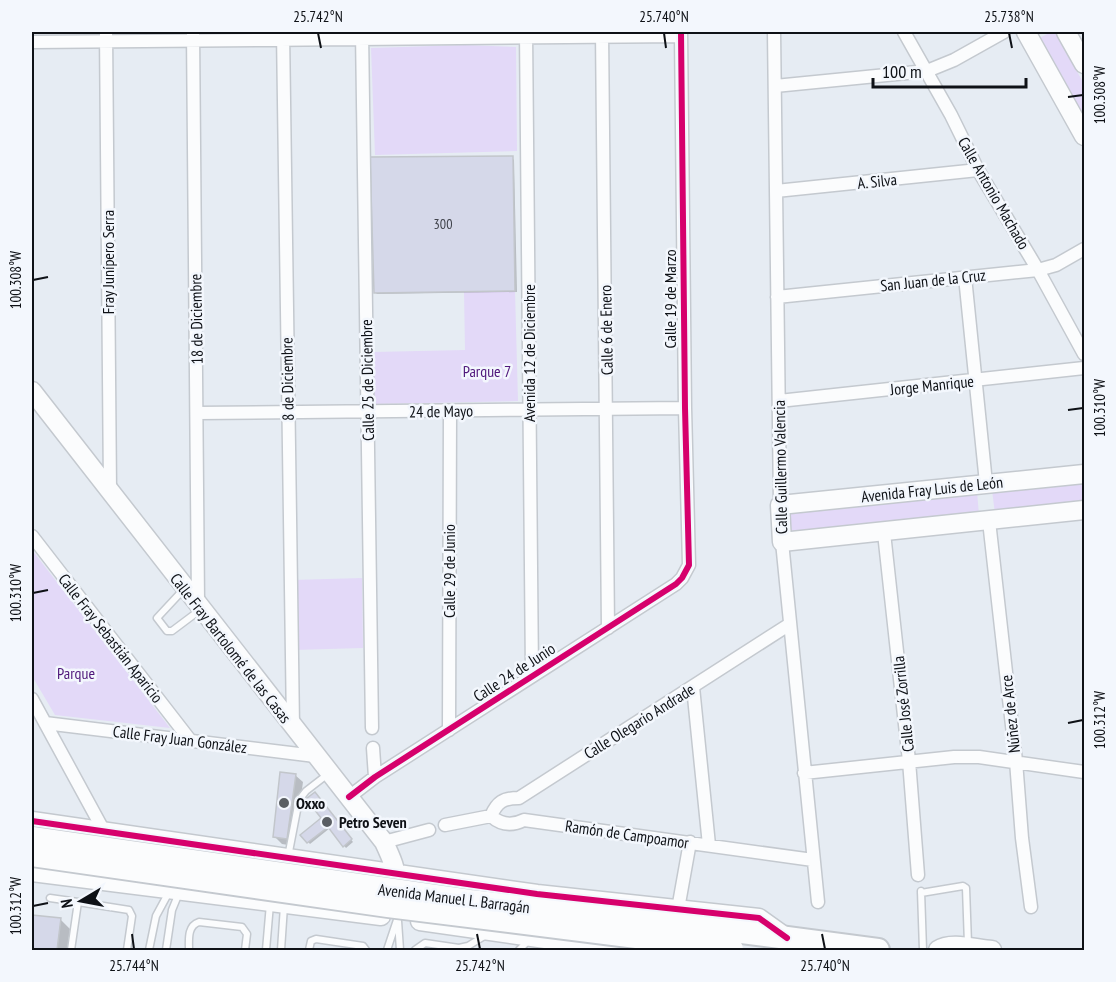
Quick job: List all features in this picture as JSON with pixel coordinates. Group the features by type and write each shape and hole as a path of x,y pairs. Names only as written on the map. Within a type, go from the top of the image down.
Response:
{"highway":[{"name":"Avenida Manuel L. Barragán","path":"32,838 470,901 736,944"},
{"name":"Avenida Manuel L. Barragán","path":"32,855 399,907 736,944 787,938 878,951"}],"street":[{"name":"Calle Guillermo Valencia","path":"774,32 780,505 818,902"},
{"name":"Calle Antonio Machado","path":"904,32 927,71 978,170 1038,270 1084,354"},
{"path":"775,86 927,71 954,60 1004,32"},
{"path":"1066,32 1084,64"},
{"name":"Avenida 12 de Diciembre","path":"526,34 532,675"},
{"name":"Calle 6 de Enero","path":"602,34 608,628"},
{"path":"32,42 106,36 681,34"},
{"name":"Calle 19 de Marzo","path":"681,34 689,565"},
{"path":"1030,34 1084,136"},
{"name":"Calle 25 de Diciembre","path":"362,35 372,728"},
{"name":"Fray Junípero Serra","path":"106,36 110,492"},
{"name":"18 de Diciembre","path":"194,36 199,608"},
{"name":"8 de Diciembre","path":"283,36 292,727"},
{"name":"A. Silva","path":"776,191 978,170"},
{"name":"San Juan de la Cruz","path":"777,297 1038,270 1056,265 1084,249"},
{"path":"965,277 986,483"},
{"name":"Jorge Manrique","path":"779,401 1084,368"},
{"name":"Calle Fray Bartolomé de las Casas","path":"32,391 184,589 384,842 397,875 398,917"},
{"name":"24 de Mayo","path":"198,413 685,408"},
{"name":"Calle 29 de Junio","path":"449,730 450,412"},
{"name":"Avenida Fray Luis de León","path":"780,505 1084,474"},
{"path":"782,542 1084,510"},
{"name":"Núñez de Arce","path":"989,521 1031,907"},
{"name":"Calle José Zorrilla","path":"884,533 909,761 918,875"},
{"name":"Calle Fray Sebastián Aparicio","path":"32,536 190,740"},
{"name":"Calle 24 de Junio","path":"348,797 532,675 676,584 689,565"},
{"name":"Calle Olegario Andrade","path":"491,816 500,801 507,798 519,798 790,624"},
{"path":"693,687 709,845"},
{"path":"32,699 105,833"},
{"name":"Calle Fray Juan González","path":"45,723 315,756"},
{"path":"373,748 375,777"},
{"path":"804,773 909,761 979,757 1084,772"},
{"path":"519,798 524,811 524,820"},
{"name":"Ramón de Campoamor","path":"445,825 491,816 499,823 508,824 524,820 813,860"},
{"path":"32,821 537,894 759,918 787,938"},
{"path":"384,842 429,830"},
{"path":"678,909 690,842"},
{"path":"247,900 261,890 265,883 267,866 259,854"},
{"path":"32,872 277,904 398,917 621,951"},
{"path":"533,937 546,929 551,917 546,902 537,894"},
{"path":"580,898 570,911 568,918 570,931 580,945"},
{"path":"938,951 949,946 992,951"}],"lane":[{"path":"184,589 157,618 167,631 172,631 199,608"},
{"path":"266,951 288,859 299,800 308,788 329,774"},
{"path":"923,951 921,891 963,886 966,888 968,948"},
{"path":"149,951 156,916 175,891"},
{"path":"166,951 175,891"},
{"path":"50,898 129,909 132,916 127,951"},
{"path":"71,951 78,902"},
{"path":"277,904 281,951"},
{"path":"387,951 398,917"},
{"path":"398,917 400,951"},
{"path":"189,951 190,928 194,923 199,922 242,927 247,934 245,951"},
{"path":"415,951 425,943 464,948 492,932"},
{"path":"519,951 533,937"},
{"path":"309,951 311,941 316,939 363,946 366,951"}],"green space":[{"path":"1055,32 1084,84 1084,130 1034,41"},
{"path":"465,45 516,47 517,151 375,155 371,48"},
{"name":"Parque 7","path":"515,291 518,401 374,404 373,352 465,350 464,292"},
{"path":"1084,480 1084,504 995,514 992,490"},
{"path":"977,491 979,515 789,535 787,509"},
{"name":"Parque","path":"32,550 170,728 55,715 32,676"},
{"path":"362,578 363,648 294,650 292,580"}],"building":[{"path":"513,156 515,291 374,293 370,157"},
{"name":"Oxxo","path":"280,772 296,774 287,839 273,837"},
{"name":"Petro Seven","path":"315,792 352,839 343,847 328,827 307,843 300,835 321,818 306,799"},
{"path":"32,915 61,918 57,950 32,950"}],"cycle path":[{"path":"349,797 375,777 676,584 689,565 681,32"},
{"path":"32,821 537,894 759,918 787,938"}],"place":[{"name":"Oxxo","path":"284,803"},
{"name":"Petro Seven","path":"327,822"}]}
